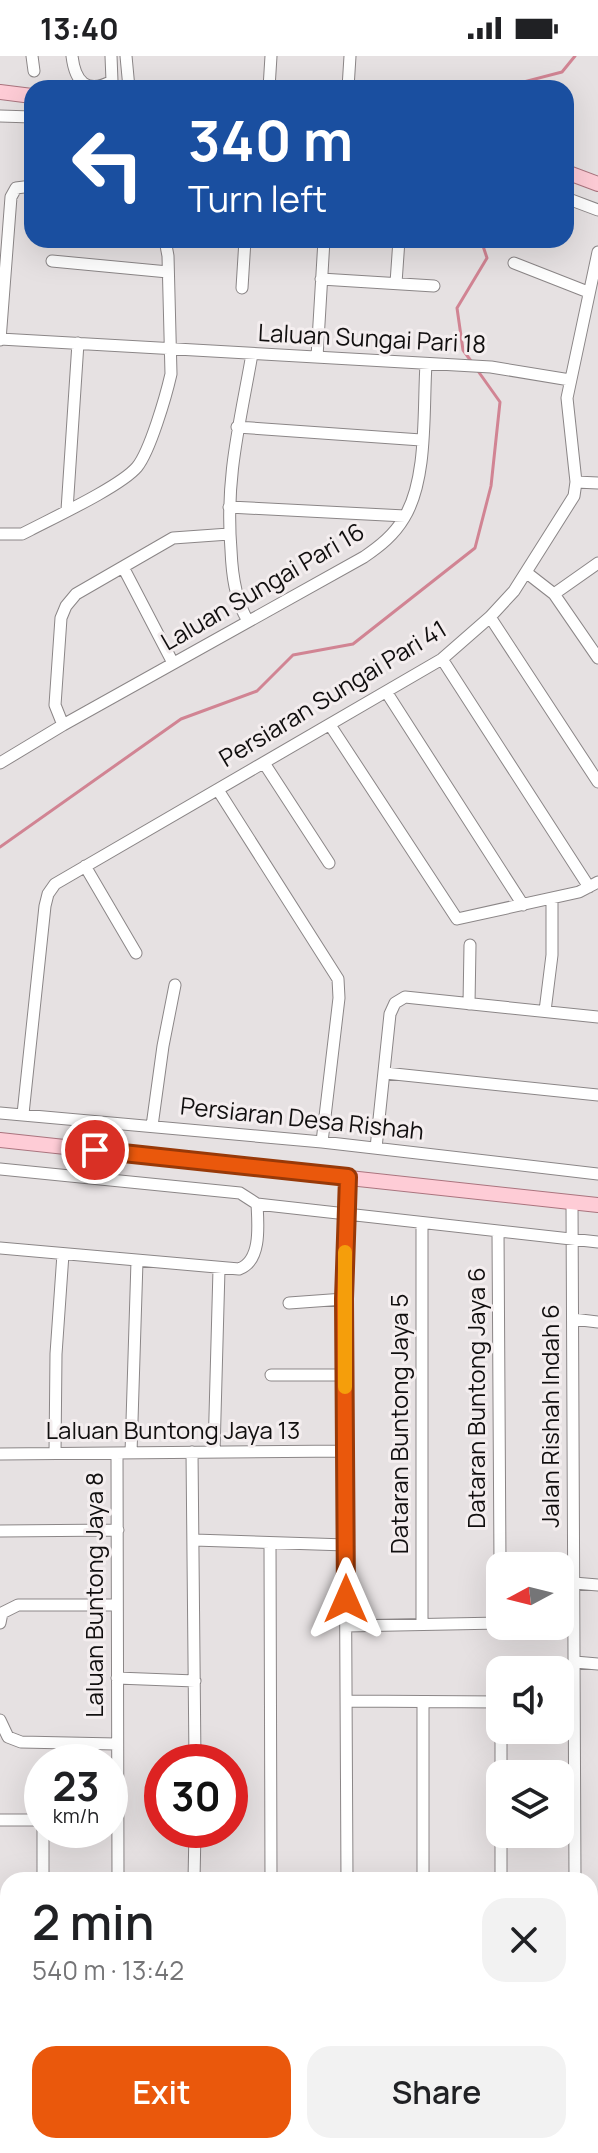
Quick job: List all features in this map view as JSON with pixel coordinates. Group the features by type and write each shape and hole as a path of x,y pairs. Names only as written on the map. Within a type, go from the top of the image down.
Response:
{"main road":[{"path":"0,92 24,97"},
{"path":"0,101 24,100"},
{"path":"574,175 598,184"},
{"path":"0,1140 598,1205"}],"street":[{"path":"32,56 34,71"},
{"path":"72,56 78,80"},
{"path":"111,56 112,80"},
{"path":"126,56 128,80"},
{"path":"270,80 271,56"},
{"path":"348,80 350,56"},
{"path":"0,116 24,117"},
{"path":"0,339 11,197 16,188 24,187"},
{"path":"574,201 598,210"},
{"path":"0,534 22,534 126,477 142,460 168,389 171,349 166,248"},
{"path":"242,288 244,248"},
{"path":"317,357 323,248"},
{"path":"396,283 398,248"},
{"name":"Persiaran Sungai Pari 41","path":"23,1114 48,894 55,884 442,659 490,617 527,573 574,496 576,482 568,415 570,380 598,252"},
{"path":"52,261 168,272"},
{"path":"514,263 588,292"},
{"path":"321,279 434,286"},
{"name":"Laluan Sungai Pari 18","path":"0,339 491,367 570,380"},
{"path":"67,510 78,343"},
{"path":"248,621 237,594 229,534 229,477 252,354"},
{"name":"Laluan Sungai Pari 16","path":"0,763 384,543 405,516 419,471 426,364"},
{"path":"237,427 421,440"},
{"path":"576,482 598,483"},
{"path":"229,507 405,516"},
{"path":"63,725 55,705 61,618 76,594 173,538 229,534"},
{"path":"554,594 598,563"},
{"path":"123,567 173,663"},
{"path":"527,573 554,594 598,658"},
{"path":"490,617 598,782"},
{"path":"330,725 457,919 552,899 579,892 594,884 442,659"},
{"path":"387,693 523,905"},
{"path":"264,763 329,863"},
{"path":"218,790 338,979 339,998 322,1142"},
{"path":"85,866 136,953"},
{"path":"545,1011 552,955 552,899"},
{"path":"469,1004 470,945"},
{"path":"152,1126 175,985"},
{"path":"376,1148 390,1014 395,1003 405,997 598,1017"},
{"path":"385,1073 598,1095"},
{"name":"Persiaran Desa Rishah","path":"0,1113 322,1142 598,1174"},
{"path":"0,1169 240,1193 257,1204 598,1242"},
{"path":"347,1872 344,1299 348,1177"},
{"name":"Jalan Rishah Indah 6","path":"572,1202 574,1552"},
{"path":"0,1248 239,1269 249,1266 254,1258 257,1204"},
{"name":"Dataran Buntong Jaya 5","path":"422,1223 422,1624"},
{"name":"Dataran Buntong Jaya 6","path":"498,1231 500,1552"},
{"path":"55,1453 56,1354 63,1254"},
{"name":"Laluan Buntong Jaya 8","path":"131,1453 137,1261"},
{"path":"214,1452 219,1269"},
{"path":"289,1303 344,1299"},
{"path":"573,1319 598,1322"},
{"path":"271,1375 345,1375"},
{"name":"Laluan Buntong Jaya 13","path":"0,1454 346,1451"},
{"path":"192,1452 195,1744"},
{"name":"Laluan Buntong Jaya 8","path":"116,1744 117,1453"},
{"path":"0,1531 118,1530"},
{"path":"194,1540 346,1545"},
{"path":"270,1544 271,1872"},
{"path":"574,1583 598,1585"},
{"name":"Jalan Rishah Indah 6","path":"574,1583 575,1872"},
{"path":"0,1623 2,1613 18,1605 117,1605"},
{"path":"346,1626 486,1623"},
{"path":"575,1662 598,1664"},
{"path":"117,1678 195,1681"},
{"path":"347,1701 486,1702"},
{"path":"423,1702 423,1872"},
{"path":"0,1720 8,1737 21,1742 116,1744"},
{"path":"0,1820 24,1820"},
{"path":"43,1848 43,1872"},
{"name":"Laluan Buntong Jaya 8","path":"116,1848 117,1872"},
{"path":"194,1872 195,1848"},
{"path":"501,1848 501,1872"}],"waterway":[{"path":"531,80 562,72 575,56"},
{"path":"471,361 463,350 457,308 487,258 484,248"},
{"path":"0,847 181,719 257,691 293,655 353,644 475,548 491,486 500,402 478,371"}],"slow traffic":[{"path":"345,1252 345,1387"}],"route":[{"path":"95,1150 348,1177 344,1299 346,1599"}]}
